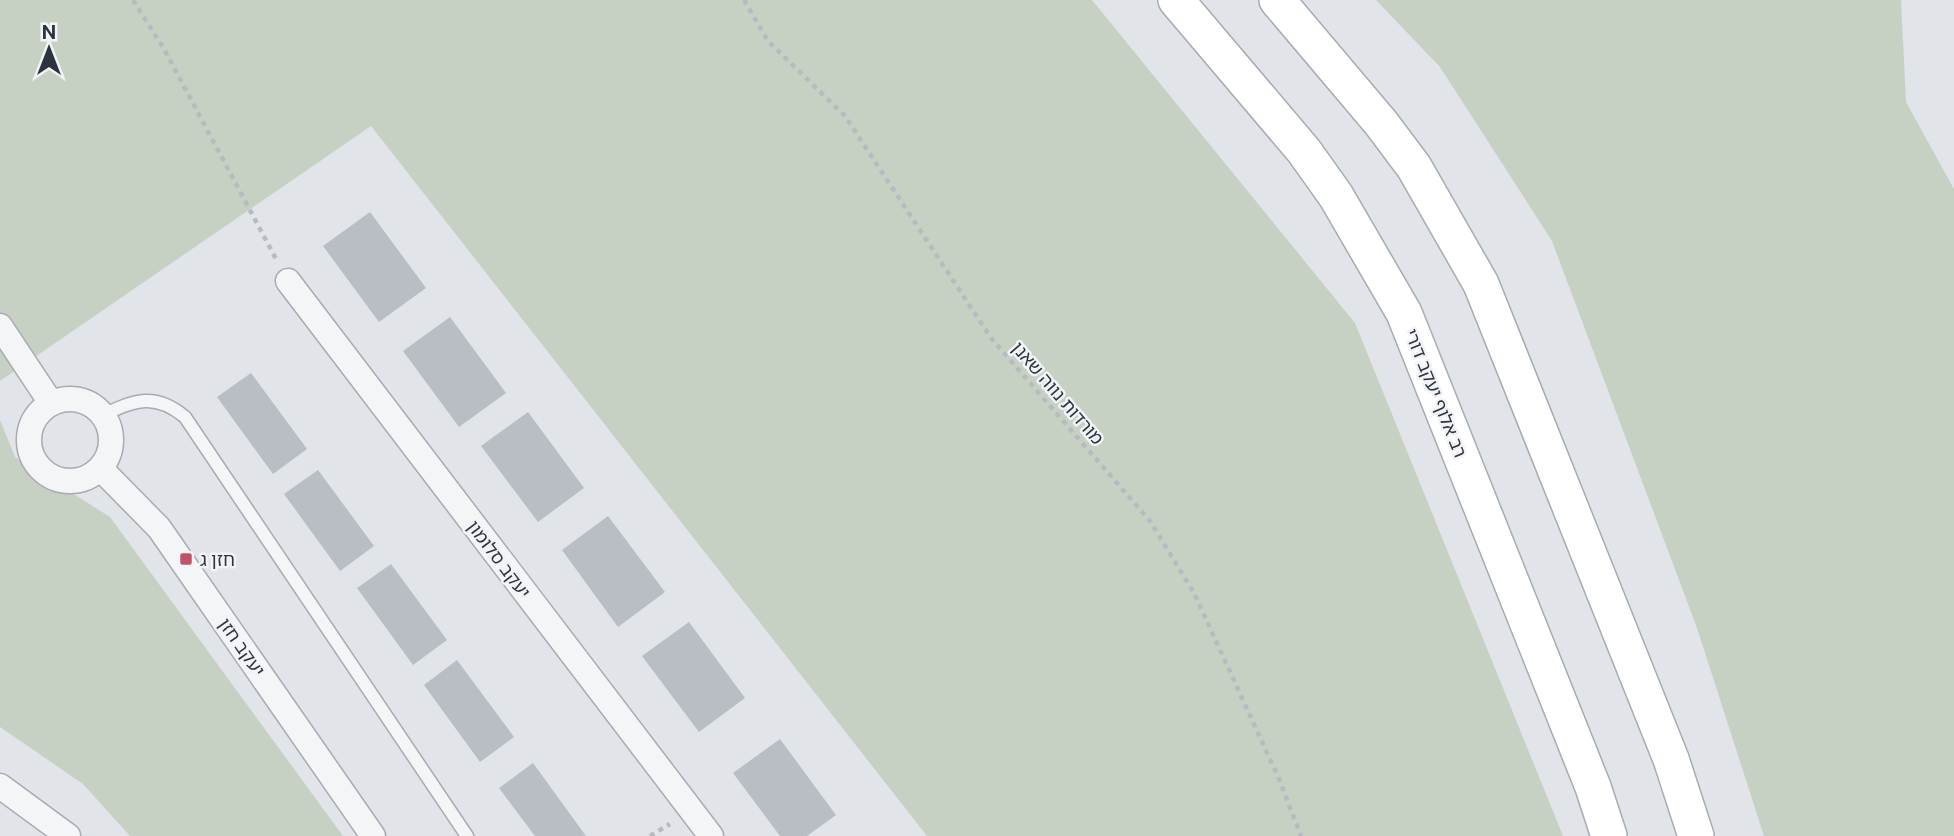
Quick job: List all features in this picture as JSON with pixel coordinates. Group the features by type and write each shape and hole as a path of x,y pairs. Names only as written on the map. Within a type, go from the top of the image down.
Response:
{"main road":[{"name":"רב אלוף יעקב דורי","path":"1176,0 1304,151 1336,196 1404,313 1593,788 1609,836"},
{"path":"1277,0 1381,123 1413,167 1481,284 1671,759 1696,836"}],"street":[{"name":"יעקב סלומון","path":"288,281 711,836"},
{"path":"0,326 51,403"},
{"path":"65,399 79,400 93,405 103,415 111,442 108,456 100,468 90,476 65,481 41,470 34,459 29,434 32,422 51,403 65,399"},
{"name":"יעקב חזן","path":"100,468 159,528 373,836"},
{"path":"0,786 68,836"}],"lane":[{"path":"103,415 126,404 149,400 169,404 185,417 467,836"}],"path":[{"path":"134,0 164,49 288,281"},
{"name":"מורדות נווה שאנן","path":"744,0 768,41 845,116 991,338 1150,520 1194,593 1279,779 1301,836"}],"green space":[{"path":"0,0 1092,0 1355,323 1563,836 927,836 371,126 0,381"},
{"path":"1376,0 1901,0 1906,102 1954,189 1954,836 1764,836 1697,628 1552,241 1440,67"},
{"path":"0,420 15,457 110,517 343,836 130,836 83,784 0,727"}],"building":[{"path":"370,212 426,288 379,322 323,246"},
{"path":"450,317 506,393 459,427 403,351"},
{"path":"251,373 307,449 273,474 217,397"},
{"path":"528,412 584,488 538,522 481,446"},
{"path":"318,470 374,546 340,571 284,494"},
{"path":"608,516 665,592 618,627 562,550"},
{"path":"391,564 447,640 413,665 357,588"},
{"path":"689,622 745,698 699,732 642,656"},
{"path":"457,660 514,737 480,762 424,685"},
{"path":"780,739 836,815 807,836 780,836 733,773"},
{"path":"533,763 586,836 535,836 499,788"}],"place":[{"name":"חזן ג","path":"186,559"}]}
